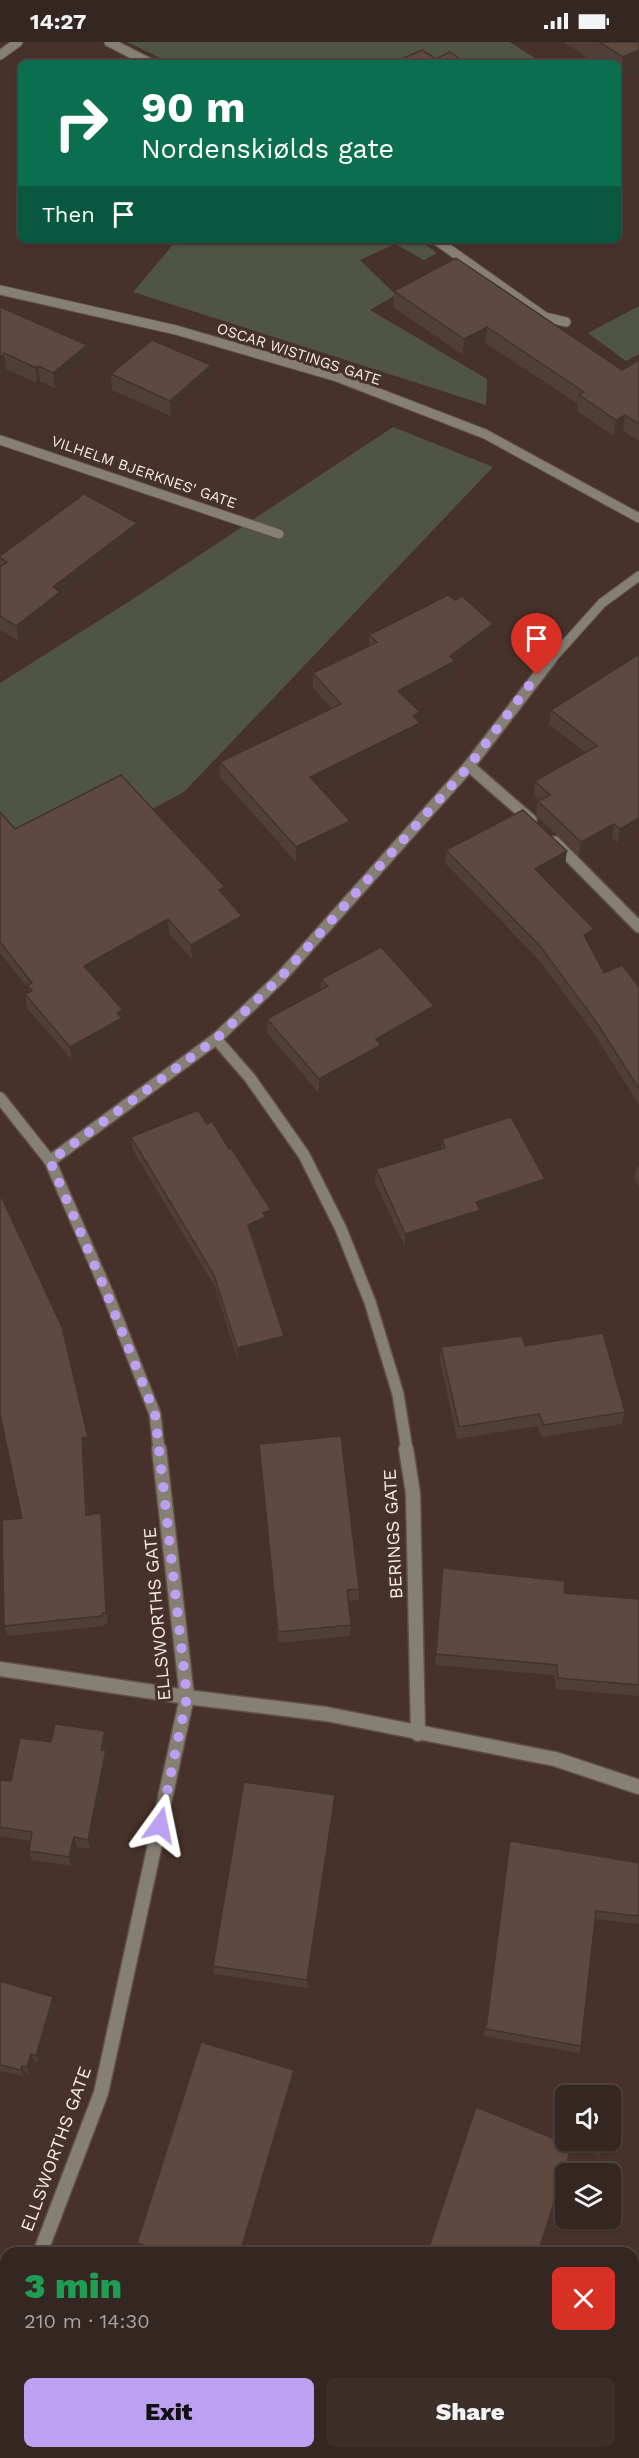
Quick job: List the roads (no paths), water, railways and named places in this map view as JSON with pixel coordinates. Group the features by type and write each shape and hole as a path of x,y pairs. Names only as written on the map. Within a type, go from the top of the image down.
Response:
{"street":[{"path":"0,55 18,42"},
{"path":"110,42 144,60"},
{"path":"440,243 545,317 566,322"},
{"name":"OSCAR WISTINGS GATE","path":"0,291 176,330 337,377 484,434 639,518"},
{"name":"VILHELM BJERKNES' GATE","path":"0,440 279,534"},
{"path":"50,1161 216,1039 281,977 469,766 537,675 595,611 639,576"},
{"path":"469,766 539,827"},
{"path":"548,835 639,927"},
{"name":"BERINGS GATE","path":"216,1039 250,1078 304,1155 341,1229 370,1302 398,1394 413,1493 418,1734"},
{"name":"ELLSWORTHS GATE","path":"0,1098 50,1161 155,1414 187,1697 100,2093 42,2247"},
{"path":"0,1670 326,1714 555,1760 639,1787"}]}
